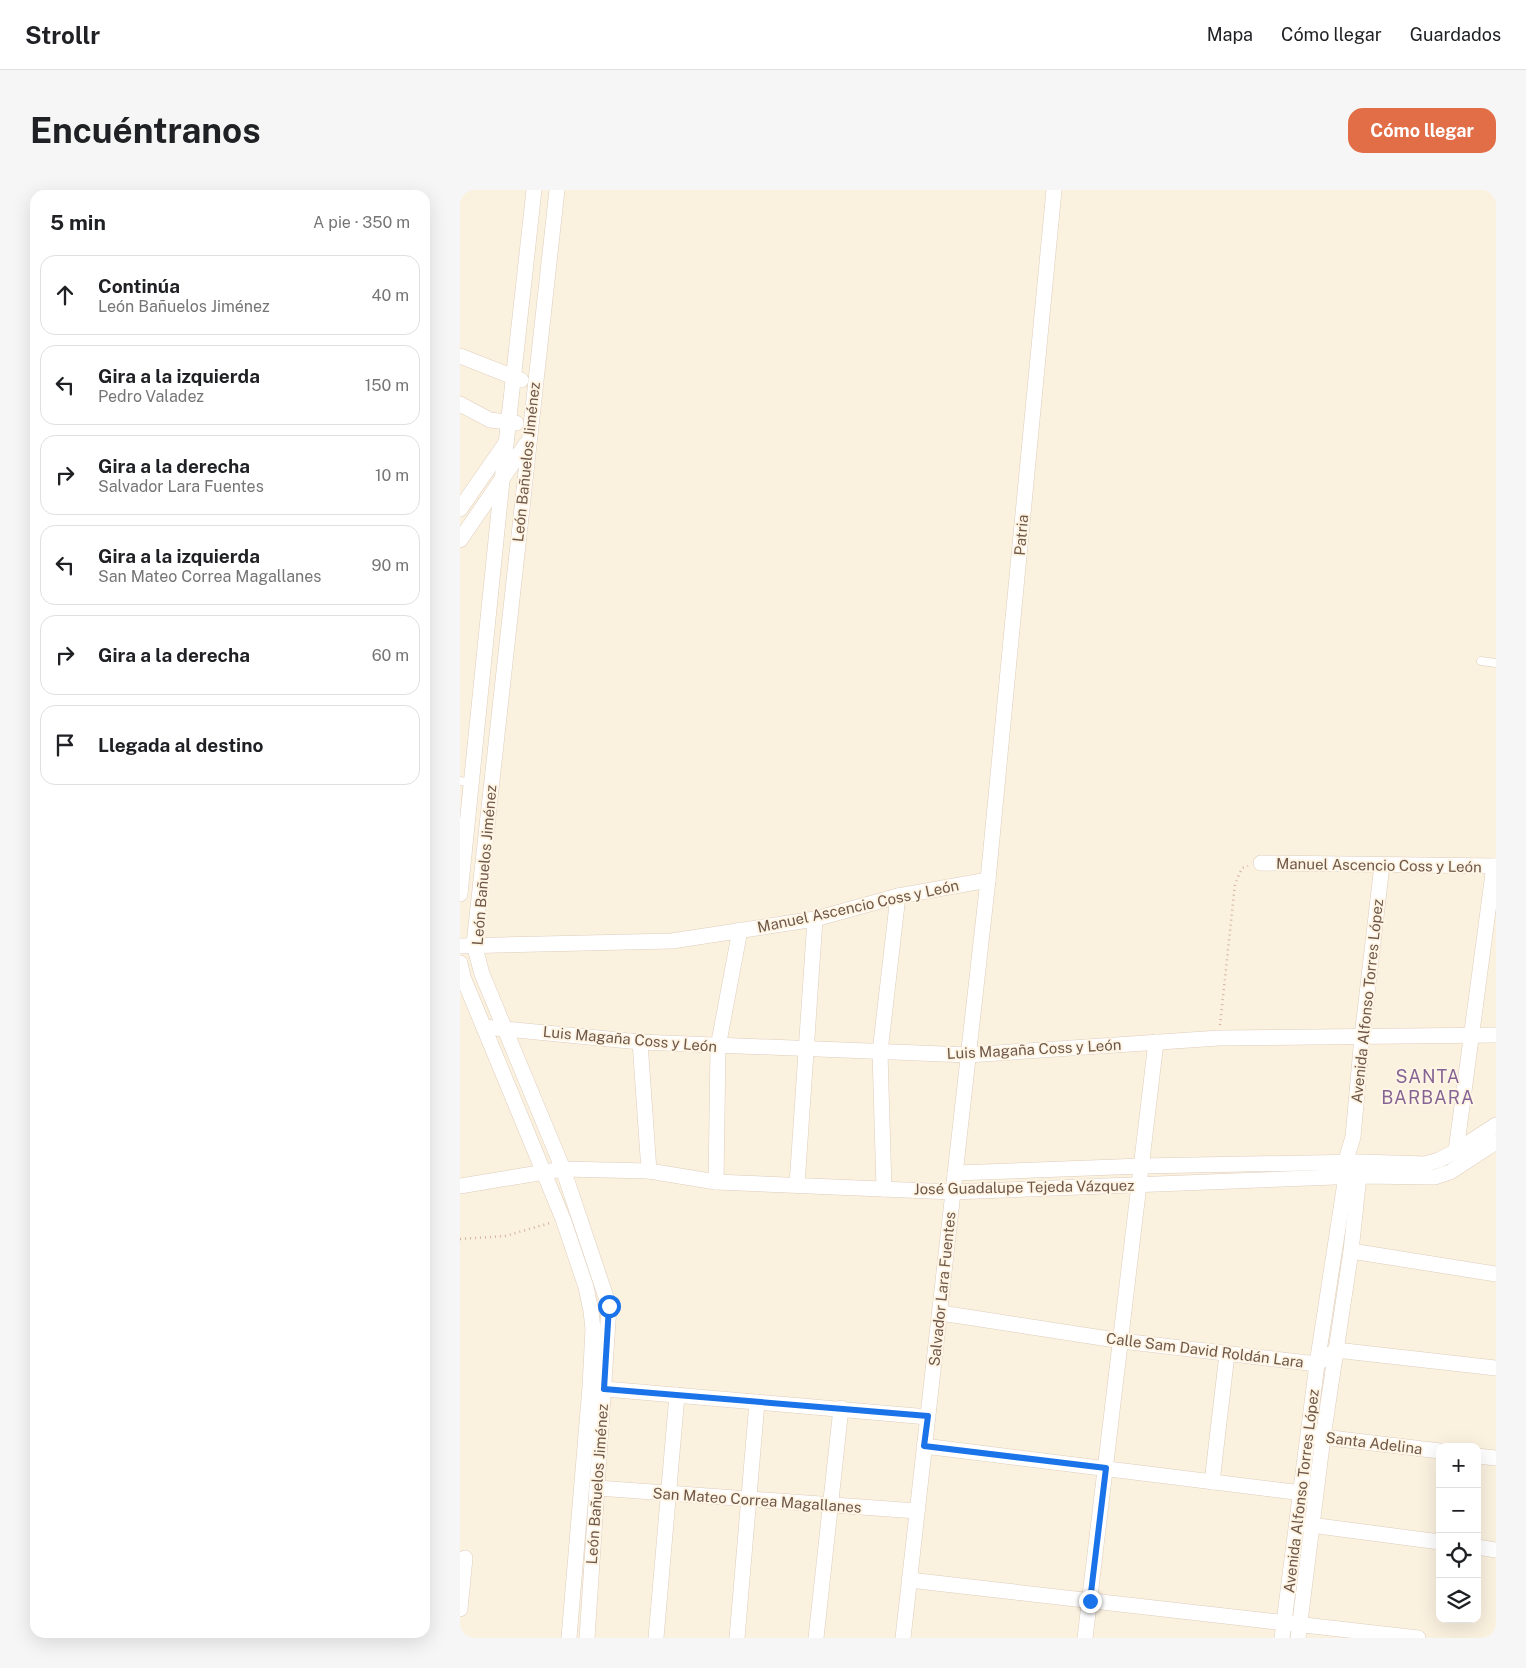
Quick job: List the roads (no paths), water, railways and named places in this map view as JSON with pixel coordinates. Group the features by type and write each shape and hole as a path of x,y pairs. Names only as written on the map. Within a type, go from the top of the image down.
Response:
{"street":[{"name":"León Bañuelos Jiménez","path":"460,894 466,782 534,190"},
{"name":"León Bañuelos Jiménez","path":"557,190 467,945 482,974 563,1169 609,1306 597,1388 569,1638"},
{"name":"Patria","path":"988,880 1054,190"},
{"path":"460,356 513,378 535,384"},
{"path":"460,404 490,420 508,424 530,423"},
{"path":"460,509 506,442 528,441"},
{"path":"460,540 528,441"},
{"name":"Manuel Ascencio Coss y León","path":"1261,863 1495,866"},
{"name":"Avenida Alfonso Torres López","path":"1283,1630 1297,1524 1308,1494 1323,1437 1351,1251 1353,1137 1362,1037 1382,865"},
{"path":"1456,1152 1470,1035 1495,866"},
{"name":"Manuel Ascencio Coss y León","path":"467,945 672,941 814,919 898,896 988,880"},
{"name":"Salvador Lara Fuentes","path":"903,1638 941,1313 988,880"},
{"path":"884,1189 880,1052 898,896"},
{"path":"797,1185 804,1050 814,919"},
{"path":"716,1182 718,1047 740,930"},
{"name":"León Bañuelos Jiménez","path":"460,963 463,977 563,1219 586,1287 591,1311 597,1388 597,1488 587,1638"},
{"name":"Luis Magaña Coss y León","path":"484,1026 640,1042 718,1047 968,1055 1219,1038 1496,1035"},
{"path":"640,1042 649,1172"},
{"path":"1085,1638 1122,1341 1156,1042"},
{"name":"José Guadalupe Tejeda Vázquez","path":"460,1186 563,1169 649,1172 716,1182 953,1192 1140,1184 1425,1164 1456,1152 1496,1125"},
{"name":"José Guadalupe Tejeda Vázquez","path":"955,1173 1142,1166 1353,1169 1435,1177 1450,1172 1496,1142"},
{"name":"Avenida Alfonso Torres López","path":"1299,1631 1313,1526 1308,1494 1307,1435 1317,1364 1353,1169"},
{"path":"1351,1251 1496,1274"},
{"path":"591,1311 609,1306"},
{"name":"Calle Sam David Roldán Lara","path":"941,1313 1122,1341 1317,1364 1336,1350"},
{"path":"1336,1350 1496,1368"},
{"path":"1212,1482 1227,1354"},
{"path":"597,1388 928,1416"},
{"path":"656,1638 677,1395"},
{"path":"737,1638 757,1402"},
{"path":"816,1638 841,1408"},
{"name":"Santa Adelina","path":"1307,1435 1436,1451"},
{"path":"924,1446 1308,1494"},
{"path":"1481,1456 1496,1458"},
{"name":"San Mateo Correa Magallanes","path":"597,1488 917,1511"},
{"path":"1297,1524 1436,1541"},
{"path":"1481,1548 1496,1550"},
{"path":"460,1609 466,1558"},
{"path":"909,1580 1090,1601 1283,1630 1418,1638"}],"lane":[{"path":"1482,661 1496,663"}],"district":[{"name":"SANTA BARBARA","path":"1428,1086"}]}
